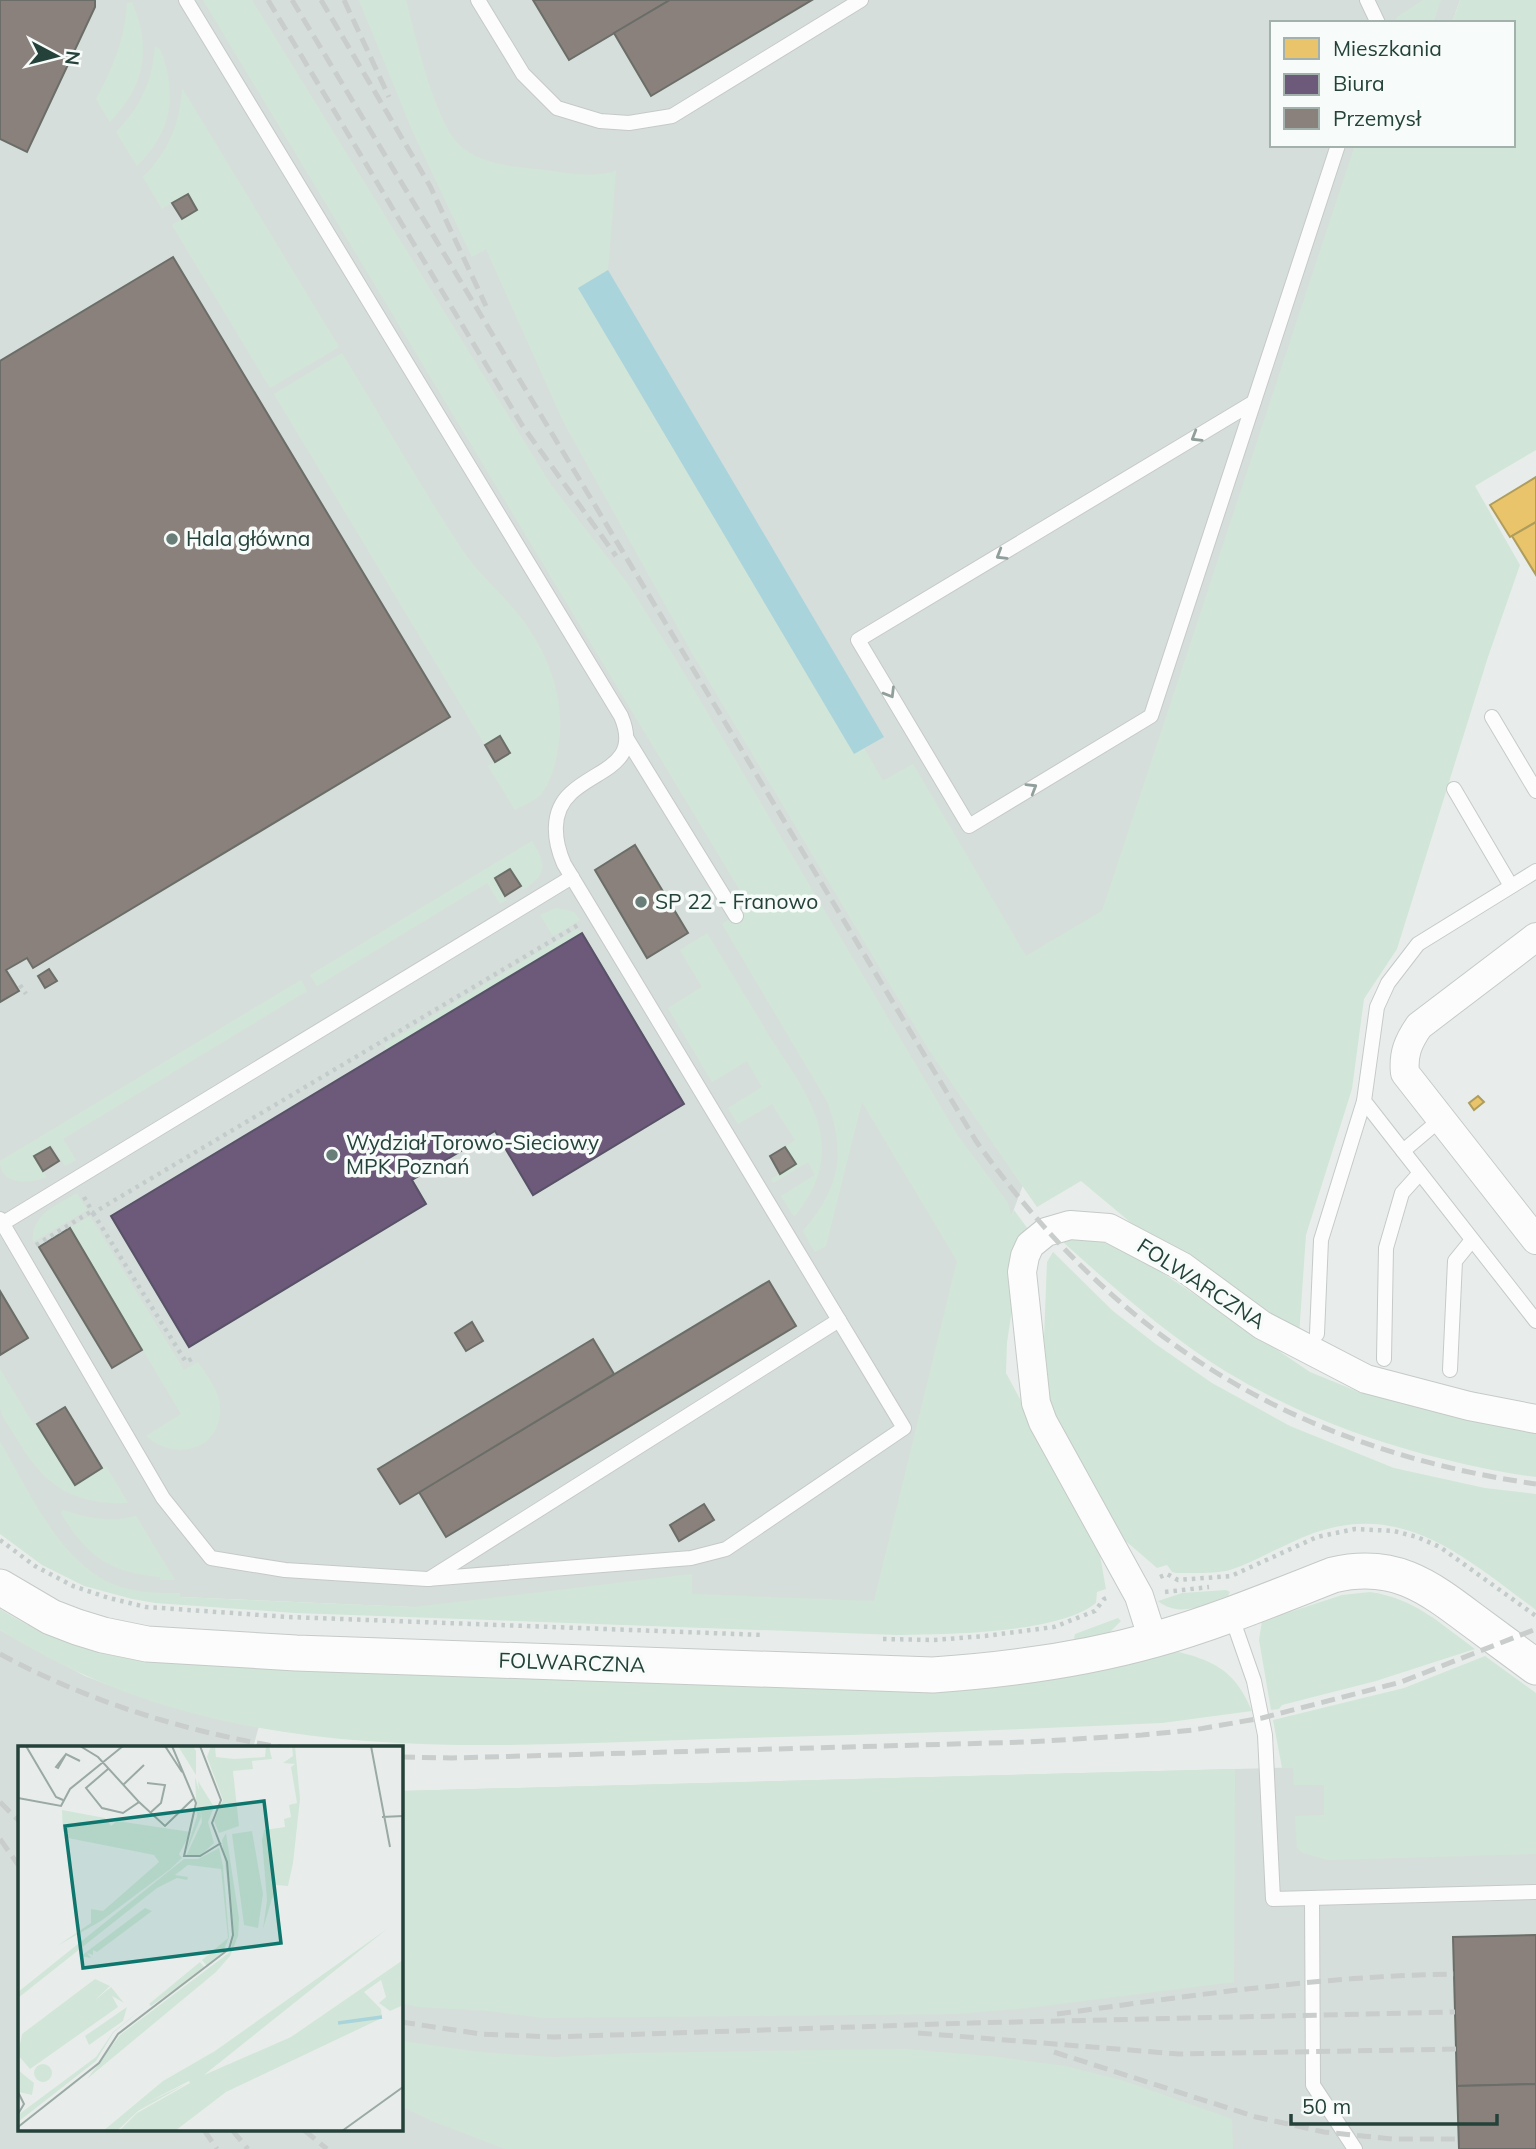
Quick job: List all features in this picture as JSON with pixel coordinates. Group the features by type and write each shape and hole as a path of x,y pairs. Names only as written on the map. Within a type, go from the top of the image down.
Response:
{"street":[{"path":"1536,937 1419,1026 1408,1043 1404,1061 1405,1073 1536,1240"},
{"name":"FOLWARCZNA","path":"1153,1640 1138,1595 1043,1422 1036,1403 1023,1272 1025,1256 1036,1238 1052,1229 1083,1225 1109,1228 1183,1267 1262,1325 1366,1379 1469,1406 1536,1419"},
{"name":"FOLWARCZNA","path":"0,1587 51,1617 103,1635 155,1645 296,1653 933,1675 1012,1669 1153,1640 1221,1601 1347,1572 1377,1570 1402,1576 1424,1586 1536,1667"}],"lane":[{"path":"186,0 621,716 627,738 736,916"},
{"path":"478,0 523,74 557,108 600,121 629,124 672,116 861,0"},
{"path":"1367,0 1379,21"},
{"path":"1254,402 858,640 969,826 1152,716 1337,147"},
{"path":"1492,717 1536,791"},
{"path":"572,877 1,1223 163,1498 211,1558 285,1570 428,1579 691,1558 726,1549 904,1429 572,877 557,847 555,834 558,815 569,794 615,761 624,750 627,738"},
{"path":"1454,789 1511,886"},
{"path":"1317,1334 1321,1240 1364,1101 1377,1007 1388,983 1418,944 1536,871"},
{"path":"1364,1101 1536,1321"},
{"path":"1403,1151 1441,1119"},
{"path":"1384,1359 1386,1248 1402,1193 1420,1173"},
{"path":"1450,1370 1455,1261 1472,1240"},
{"path":"428,1579 839,1320"},
{"path":"1221,1601 1254,1681 1265,1735 1273,1899 1536,1892"},
{"path":"1312,1898 1313,2085 1355,2149"}],"path":[{"path":"34,1246 582,922"},
{"path":"20,985 26,994"},
{"path":"80,1191 186,1362 195,1357"},
{"path":"1138,1595 1167,1574 1178,1580 1231,1576 1317,1537 1336,1532 1374,1529 1418,1537 1440,1547 1536,1616"},
{"path":"0,1540 35,1566 73,1586 146,1607 289,1617 771,1635"},
{"path":"880,1639 934,1640 1054,1627 1095,1611 1104,1599 1138,1595 1167,1592 1221,1601"}],"shaded area":[{"path":"0,0 1460,0 1453,21 1270,21 1270,147 1411,147 986,1284 898,1628 132,1595 0,1532"},
{"path":"0,1630 85,1676 130,1693 211,1716 259,1726 254,1746 18,1746 18,2132 402,2132 402,1791 1536,1761 1536,2149 0,2149"}],"green space":[{"path":"203,0 252,0 551,485 628,584 678,663 958,1136 1008,1203 1011,1216 1014,1210 1028,1229 1022,1243 1007,1343 1006,1373 1098,1544 1106,1589 1097,1592 1096,1603 1079,1613 1056,1621 1001,1630 897,1635 295,1613 155,1603 84,1586 42,1565 0,1534 0,1442 36,1505 81,1564 100,1578 135,1590 180,1593 180,1597 415,1607 692,1574 692,1594 874,1601 957,1261 862,1102 826,1246 815,1252 803,1231 825,1201 832,1186 838,1154 837,1137 827,1101 722,924 750,907"},
{"path":"359,0 406,0 436,102 454,139 464,149 490,162 508,166 586,175 616,171 608,270 578,288 854,754 864,748 883,781 913,764 1026,956 1102,911 1354,147 1515,147 1515,21 1453,21 1460,0 1536,0 1536,450 1475,486 1520,565 1488,657 1397,949 1364,999 1352,1089 1306,1235 1299,1336 1142,1232 1081,1181 1037,1207 929,1050 692,653 563,421 486,249 472,257 412,130"},
{"path":"1423,0 1441,0 1434,21 1396,21 1397,17"},
{"path":"132,2 142,35 142,66 131,95 110,122 96,99 117,53 124,29 127,3"},
{"path":"155,47 160,49 169,81 168,112 158,140 137,166 116,132 144,93"},
{"path":"182,88 339,347 270,388 172,225 197,210 188,194 162,209 143,177 160,157 172,136 179,113"},
{"path":"342,353 459,545 529,628 553,677 560,712 556,760 542,793 515,810 488,766 510,752 500,737 485,745 274,394"},
{"path":"532,841 542,868 537,879 523,890 510,869 495,878 507,900 500,904 487,883 317,986 310,975"},
{"path":"556,908 574,912 580,920 553,936 540,915"},
{"path":"577,929 582,933 387,1050 384,1045"},
{"path":"707,933 803,1089 817,1119 822,1149 820,1168 810,1194 794,1217 781,1196 815,1175 808,1162 773,1183 771,1179 795,1164 785,1147 795,1140 772,1104 738,1124 728,1108 762,1087 747,1061 712,1082 668,1008 702,987 680,950"},
{"path":"301,980 307,991 63,1139 76,1160 65,1166 52,1145 34,1157 47,1177 18,1181 5,1175 1,1169 0,1161"},
{"path":"77,1193 87,1210 33,1242 33,1233 40,1218"},
{"path":"90,1216 184,1370 198,1362 215,1389 220,1407 219,1422 205,1442 195,1447 183,1450 170,1448 146,1436 181,1414 70,1228"},
{"path":"1087,1239 1124,1247 1310,1372 1359,1392 1467,1420 1536,1432 1536,1477 1445,1460 1380,1441 1316,1417 1254,1388 1203,1357 1141,1310 1063,1242"},
{"path":"1053,1252 1113,1311 1157,1345 1212,1383 1290,1426 1394,1468 1485,1488 1536,1494 1536,1610 1481,1570 1427,1537 1398,1528 1367,1524 1335,1527 1299,1539 1230,1570 1176,1573 1167,1565 1157,1568 1121,1537 1051,1409 1044,1338 1047,1262"},
{"path":"0,1369 74,1485 106,1466 128,1503 108,1503 74,1495 60,1488 36,1467 2,1414"},
{"path":"63,1510 99,1519 136,1516 175,1580 160,1580 160,1577 127,1571 102,1560 80,1541 61,1513"},
{"path":"1230,1592 1228,1596 1193,1608 1175,1609 1158,1601 1182,1593"},
{"path":"1370,1592 1414,1606 1475,1649 1376,1681 1271,1710 1259,1640 1262,1621 1342,1595"},
{"path":"0,1609 71,1643 147,1662 898,1691 938,1691 1179,1652 1205,1660 1224,1671 1239,1687 1252,1711 1162,1723 564,1744 416,1744 343,1739 270,1730 198,1715 128,1693 62,1664 0,1630"},
{"path":"1118,1618 1121,1621 1110,1632 1077,1641 1074,1638 1075,1634"},
{"path":"1485,1656 1536,1693 1536,1854 1328,1860 1303,1853 1297,1848 1295,1816 1324,1815 1324,1785 1294,1785 1293,1768 1282,1768 1273,1720 1404,1688"},
{"path":"1235,1769 1234,1982 1028,2008 956,2014 544,2018 489,2011 418,2007 402,2003 402,1791"},
{"path":"402,2041 478,2052 554,2057 632,2053 906,2049 1065,2066 1124,2081 1232,2119 1233,2149 505,2149 402,2106"}],"water":[{"path":"608,270 884,737 854,754 578,288"}],"building: Mieszkania":[{"path":"1536,477 1536,522 1510,537 1490,505"},
{"path":"1536,522 1536,575 1512,536"},
{"path":"1478,1096 1484,1102 1474,1110 1469,1103"}],"building: Biura":[{"name":"Wydział Torowo-Sieciowy MPK Poznań","path":"582,933 684,1104 533,1195 495,1131 412,1180 426,1204 189,1347 111,1216"}],"building: Przemysł":[{"path":"0,0 95,0 95,7 27,152 0,139"},
{"path":"533,0 670,0 569,60"},
{"path":"670,0 812,0 651,96 614,33"},
{"path":"188,194 197,210 182,219 172,203"},
{"name":"Hala główna","path":"173,257 450,717 33,968 27,958 6,970 19,991 0,1002 0,361"},
{"path":"500,736 510,753 495,762 485,745"},
{"name":"SP 22 - Franowo","path":"635,845 688,933 647,958 595,870"},
{"path":"510,869 521,886 505,896 495,878"},
{"path":"49,969 57,981 45,988 38,976"},
{"path":"50,1147 59,1161 43,1171 34,1156"},
{"path":"785,1147 796,1164 780,1174 770,1156"},
{"path":"70,1228 142,1350 112,1368 39,1247"},
{"path":"769,1281 796,1326 446,1537 419,1492"},
{"path":"0,1291 28,1338 0,1355"},
{"path":"472,1322 483,1341 466,1351 455,1333"},
{"path":"593,1339 614,1374 400,1504 378,1469"},
{"path":"65,1407 102,1468 75,1485 37,1424"},
{"path":"704,1504 714,1520 679,1541 670,1525"},
{"path":"1536,1935 1536,2084 1457,2086 1453,1937"},
{"path":"1536,2084 1536,2149 1459,2149 1457,2086"}],"railway":[{"path":"268,0 522,425 616,556"},
{"path":"292,0 976,1141 1031,1211 1089,1274 1152,1328 1218,1374 1290,1413 1367,1444 1449,1467 1536,1484"},
{"path":"321,0 430,186 486,306"},
{"path":"344,0 389,97"},
{"path":"402,1757 452,1758 1027,1742 1193,1730 1262,1718 1401,1682 1536,1629"},
{"path":"0,1654 103,1701 175,1724 275,1746"},
{"path":"0,1802 18,1820"},
{"path":"0,1839 18,1865"},
{"path":"1057,2014 1305,1983 1454,1974"},
{"path":"402,2022 481,2034 554,2037 971,2023 1455,2012"},
{"path":"918,2033 1179,2054 1456,2049"},
{"path":"1054,2052 1256,2117 1324,2132 1392,2139 1458,2139"},
{"path":"205,2132 217,2149"},
{"path":"234,2132 248,2149"},
{"path":"306,2132 327,2149"}],"place":[{"name":"Hala główna","path":"172,539"},
{"name":"SP 22 - Franowo","path":"641,902"},
{"name":"Wydział Torowo-Sieciowy MPK Poznań","path":"332,1155"}]}
